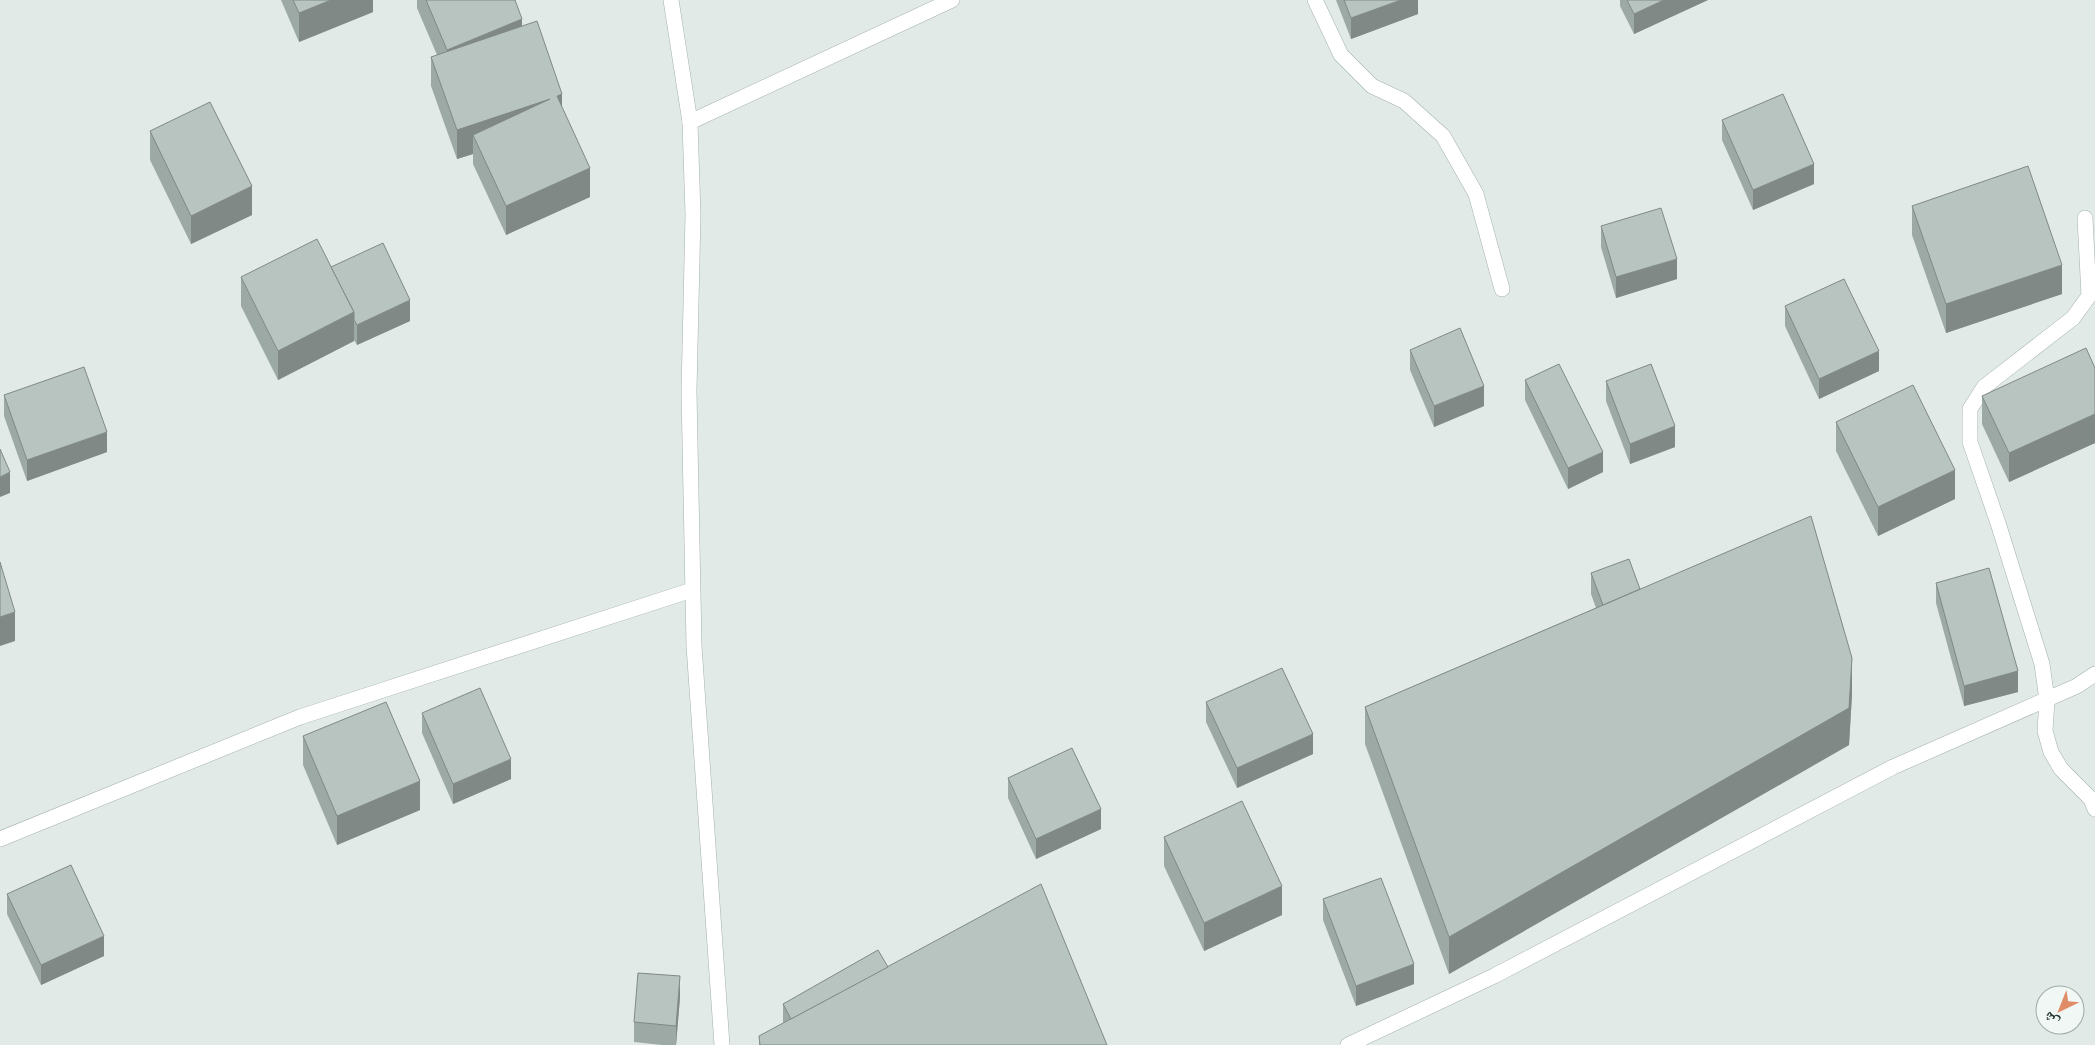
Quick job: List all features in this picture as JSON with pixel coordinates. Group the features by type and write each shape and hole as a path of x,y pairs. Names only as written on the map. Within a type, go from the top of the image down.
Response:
{"street":[{"path":"671,0 690,122 693,215 690,391 692,590 694,646 722,1045"},
{"path":"690,122 952,0"},
{"path":"1315,0 1340,56 1372,86 1404,101 1442,136 1476,194 1502,289"},
{"path":"2085,218 2089,296 2073,318 1984,387 1970,409 1970,442 1998,522 2042,664 2047,700 2045,731 2051,752 2060,769 2091,799 2095,809"},
{"path":"0,839 300,717 692,590"},
{"path":"1348,1045 1494,976 1894,768 2077,686 2095,674"}],"building":[{"path":"293,0 331,0 299,13"},
{"path":"426,0 515,0 522,19 447,50"},
{"path":"1344,0 1401,0 1351,18"},
{"path":"1627,0 1664,0 1634,14"},
{"path":"537,21 562,94 557,96 590,168 506,206 473,135 550,99 457,130 431,57"},
{"path":"1783,94 1814,164 1753,190 1722,120"},
{"path":"210,102 252,186 191,216 150,131"},
{"path":"2028,166 2062,265 1946,304 1912,206"},
{"path":"1661,208 1677,259 1616,277 1601,226"},
{"path":"317,239 354,312 278,351 241,277"},
{"path":"383,243 410,300 357,325 354,320 354,312 331,267"},
{"path":"1844,279 1879,351 1819,379 1785,306"},
{"path":"1460,328 1484,386 1434,406 1410,350"},
{"path":"2086,348 2095,368 2095,414 2009,453 1982,396"},
{"path":"1559,364 1603,452 1568,468 1525,380"},
{"path":"1651,364 1675,426 1630,444 1606,381"},
{"path":"84,367 107,432 27,460 4,395"},
{"path":"1913,385 1955,470 1878,507 1836,422"},
{"path":"0,449 10,472 0,477"},
{"path":"1811,516 1852,658 1849,708 1449,937 1365,707"},
{"path":"1629,559 1640,589 1603,605 1591,573"},
{"path":"0,562 15,612 0,617"},
{"path":"1989,568 2018,671 1964,686 1936,583"},
{"path":"1282,668 1313,734 1237,768 1206,702"},
{"path":"480,688 511,759 453,784 422,713"},
{"path":"386,702 420,781 337,816 303,736"},
{"path":"1072,748 1101,809 1036,839 1008,778"},
{"path":"1242,801 1282,886 1204,923 1164,837"},
{"path":"71,865 104,936 41,965 7,894"},
{"path":"1381,878 1414,964 1356,986 1323,899"},
{"path":"1041,884 1107,1045 760,1045 759,1036"},
{"path":"878,950 888,967 791,1019 783,1004"},
{"path":"638,973 680,976 676,1026 634,1022"}]}
